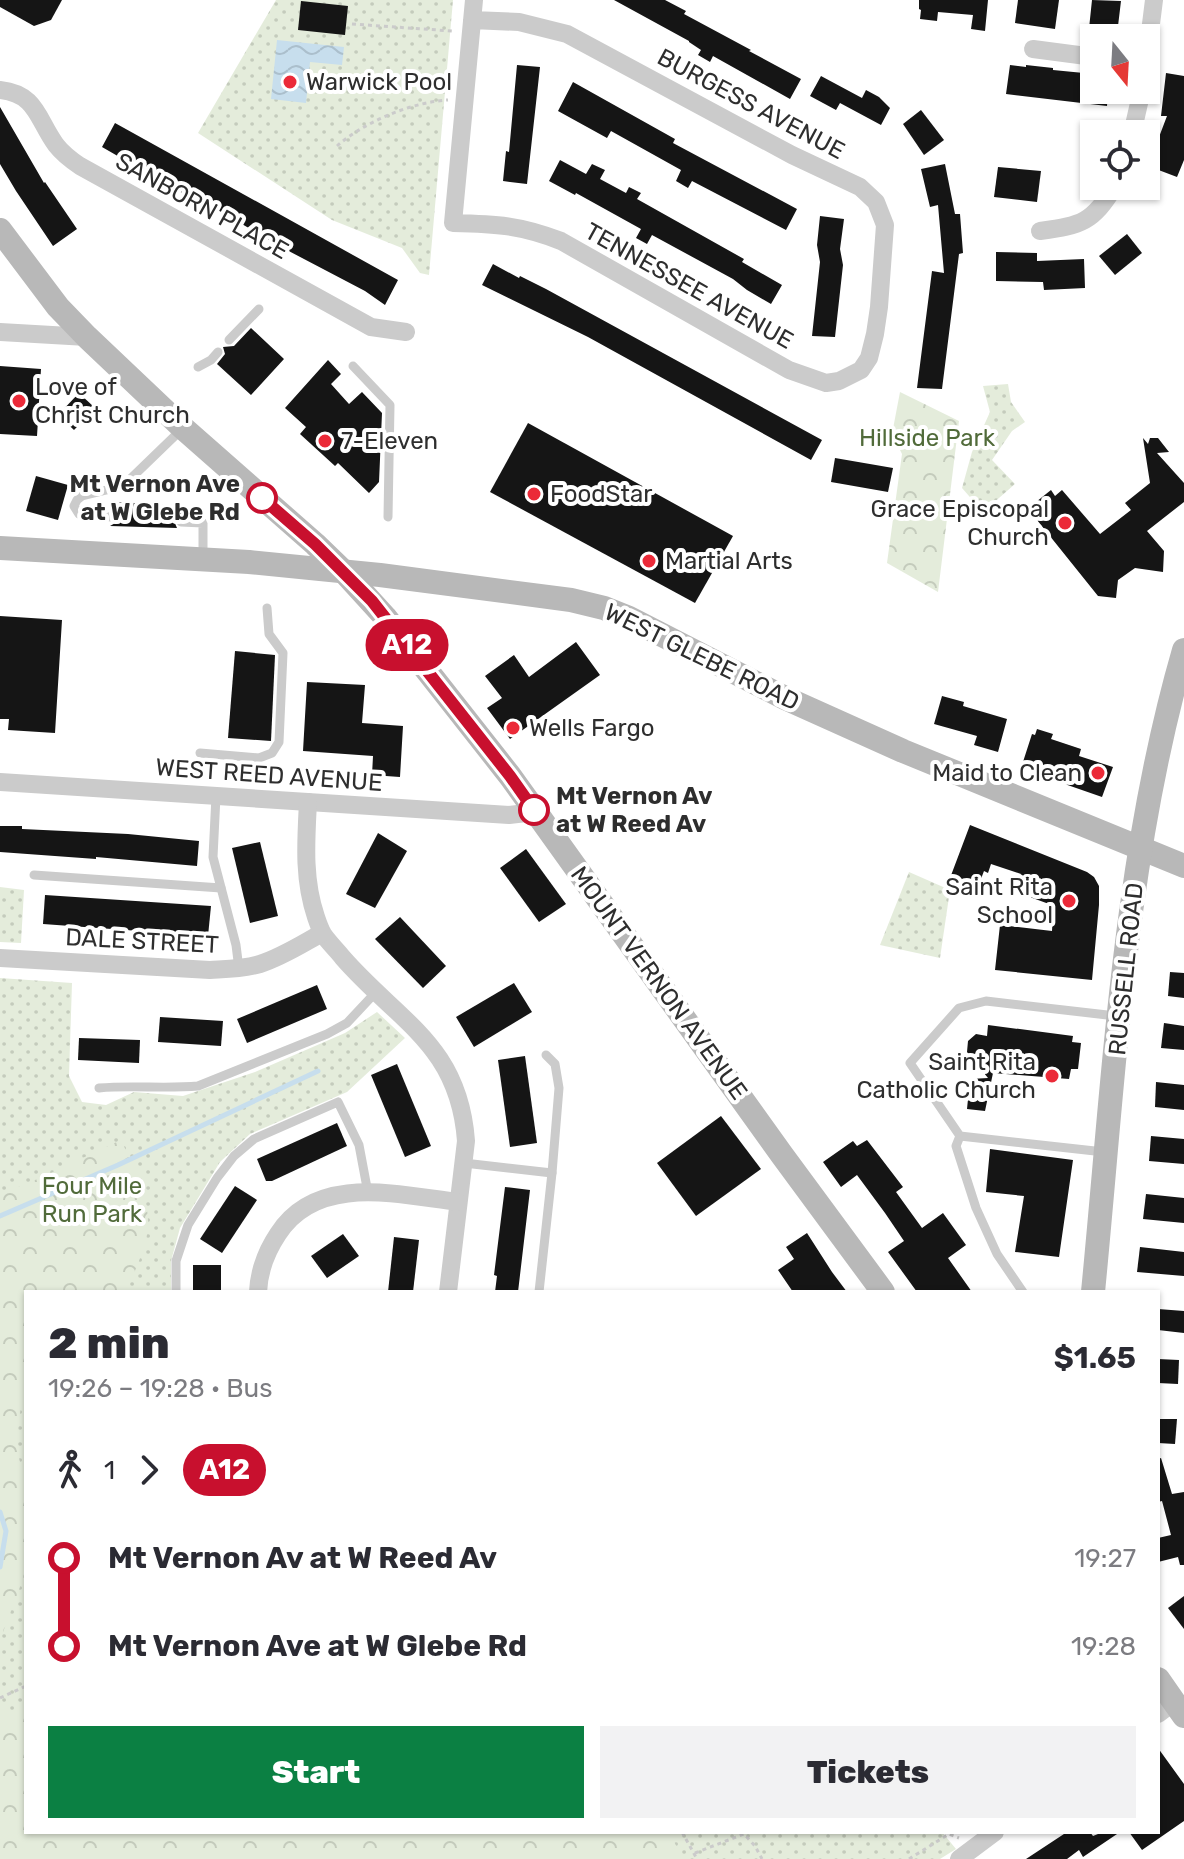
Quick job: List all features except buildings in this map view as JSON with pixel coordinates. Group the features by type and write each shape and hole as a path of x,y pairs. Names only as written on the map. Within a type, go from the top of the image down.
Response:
{"main road":[{"name":"MOUNT VERNON AVENUE","path":"0,230 58,307 87,337 183,428 315,544 385,617 510,776 882,1290"},
{"name":"WEST GLEBE ROAD","path":"0,548 203,559 344,572 571,600 615,612 797,704 903,751 1184,866"},
{"name":"RUSSELL ROAD","path":"1093,1290 1136,869 1163,733 1184,650"},
{"path":"1160,1684 1172,1711"}],"street":[{"path":"464,101 474,0"},
{"path":"1151,24 1154,0"},
{"name":"BURGESS AVENUE","path":"472,20 519,22 567,34 792,155 860,187 876,202 885,225 875,334"},
{"path":"1033,49 1080,55"},
{"name":"SANBORN PLACE","path":"0,90 21,95 35,107 55,143 80,166 371,327 406,332"},
{"name":"TENNESSEE AVENUE","path":"464,101 453,223 511,226 561,241 789,370 826,383 839,381 861,370 869,358 875,334"},
{"path":"1040,231 1073,225 1088,218 1097,213 1106,200"},
{"path":"0,332 87,337"},
{"name":"WEST REED AVENUE","path":"0,782 509,815 535,812"},
{"path":"308,802 305,849 308,887 322,933 361,979 417,1029 445,1068 460,1099 466,1141 448,1290"},
{"name":"DALE STREET","path":"0,958 239,969 281,955 322,933"},
{"path":"258,1290 259,1277 272,1243 283,1227 309,1205 325,1197 368,1193 458,1202"},
{"path":"959,1859 992,1834"}],"lane":[{"path":"229,340 259,309"},
{"path":"198,367 218,352"},
{"path":"353,366 390,405 388,517"},
{"path":"111,517 79,514 74,506 82,496 123,486 183,428"},
{"path":"181,522 203,523 203,559"},
{"path":"200,753 259,758 272,753 279,742 283,653 269,634 267,608"},
{"path":"216,796 213,857 236,945 239,969"},
{"path":"34,875 221,888"},
{"path":"99,1088 198,1086 327,1034 347,1023 376,992"},
{"path":"1107,1152 960,1136 910,1063 959,1008 986,1001 1120,1016"},
{"path":"539,1290 552,1173 558,1076 555,1064 546,1055"},
{"path":"176,1290 176,1261 188,1225 217,1178 234,1156 254,1139 338,1102 359,1145 368,1193"},
{"path":"960,1136 956,1146 976,1208 997,1254 1022,1290"},
{"path":"464,1163 552,1173"}],"path":[{"path":"352,24 452,32"},
{"path":"337,146 370,124 416,105 446,99 464,101"},
{"path":"0,1698 24,1687"},
{"path":"683,1834 697,1859"},
{"path":"695,1853 742,1834"},
{"path":"745,1834 762,1859"},
{"path":"909,1859 949,1834"}],"green space":[{"path":"276,0 453,0 429,275 420,273 402,248 332,220 198,133"},
{"path":"1008,384 1011,402 1025,422 1012,431 992,460 1015,484 983,512 962,488 972,452 990,412 983,386"},
{"name":"Hillside Park","path":"900,392 959,421 938,592 887,563 902,454 892,434"},
{"path":"909,872 950,890 940,958 880,945"},
{"path":"0,887 24,890 21,943 0,942"},
{"name":"Four Mile Run Park","path":"0,978 72,983 69,1076 82,1102 106,1105 134,1092 183,1096 255,1072 345,1033 377,1012 405,1038 347,1092 250,1134 220,1162 180,1228 171,1261 171,1290 24,1290 24,1834 944,1834 956,1849 940,1859 0,1859"},
{"path":"121,1140 143,1192 148,1225 143,1250 126,1290 24,1290 24,1381 16,1447 24,1477 24,1576 0,1640 0,1194"},
{"path":"24,1711 24,1834 670,1834 683,1859 0,1859 0,1713"}],"water":[{"name":"Warwick Pool","path":"277,40 344,47 342,65 310,62 306,103 271,99"}],"waterway":[{"path":"0,1216 118,1165 318,1071"},
{"path":"0,1512 6,1531 0,1567"}],"bus line":[{"name":"A12","path":"262,498 315,544 372,601 534,810"}],"place":[{"name":"Warwick Pool","path":"290,82"},
{"name":"Love of Christ Church","path":"19,401"},
{"name":"7-Eleven","path":"325,441"},
{"name":"FoodStar","path":"534,494"},
{"name":"Mt Vernon Ave at W Glebe Rd","path":"262,498"},
{"name":"Grace Episcopal Church","path":"1065,523"},
{"name":"Martial Arts","path":"649,561"},
{"name":"Wells Fargo","path":"513,728"},
{"name":"Maid to Clean","path":"1098,773"},
{"name":"Mt Vernon Av at W Reed Av","path":"534,810"},
{"name":"Saint Rita School","path":"1069,901"},
{"name":"Saint Rita Catholic Church","path":"1052,1076"}]}
